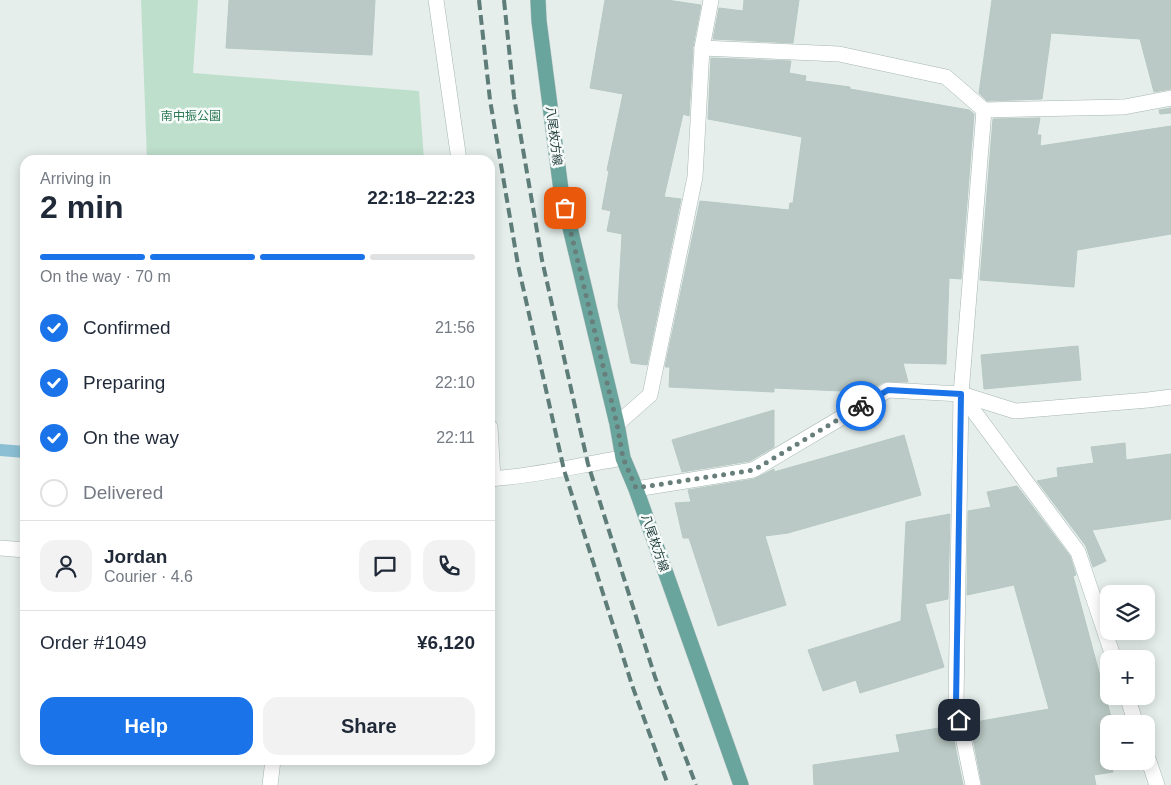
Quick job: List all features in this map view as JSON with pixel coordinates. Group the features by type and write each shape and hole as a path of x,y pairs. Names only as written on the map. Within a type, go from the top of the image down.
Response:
{"main road":[{"name":"八尾枚方線","path":"538,0 539,21 561,190 617,424 623,458 636,488 741,785"}],"street":[{"path":"436,0 458,155"},
{"path":"617,424 650,395 695,177 702,48 711,0"},
{"path":"702,48 839,54 946,78 984,110 1124,107 1171,98"},
{"path":"973,785 956,703 961,394 984,110"},
{"path":"636,488 754,470 888,390 961,394 1015,411 1171,397"},
{"path":"961,394 1078,552 1111,650"},
{"path":"495,479 564,470 623,458"},
{"path":"0,548 20,550"},
{"path":"270,785 272,765"},
{"path":"1152,770 1157,785"}],"green space":[{"name":"南中振公園","path":"141,0 198,0 193,73 419,91 424,155 147,155"}],"building":[{"path":"229,0 375,0 372,55 226,48"},
{"path":"605,0 667,0 701,5 693,47 689,116 683,114 664,197 681,199 647,365 631,363 618,306 622,234 607,231 611,211 602,209 609,171 607,170 623,94 590,88"},
{"path":"744,0 799,0 793,43 713,39 719,8 743,11"},
{"path":"992,0 1171,0 1171,89 1154,92 1140,39 1051,33 1042,99 987,101 979,93"},
{"path":"711,58 791,61 789,73 806,76 805,81 850,87 850,89 969,110 974,114 961,279 949,278 946,364 903,363 908,382 884,382 865,392 774,388 774,392 669,387 670,367 665,367 700,201 789,210 790,203 793,203 802,137 708,119"},
{"path":"1171,108 1171,113 1160,114 1159,110"},
{"path":"1040,118 1037,135 1041,135 1040,146 1171,126 1171,234 1077,250 1074,287 980,280 993,119"},
{"path":"1078,346 1081,380 984,389 981,355"},
{"path":"774,410 774,447 750,461 682,472 672,440"},
{"path":"904,435 921,495 788,533 765,536 786,605 718,626 689,538 683,538 675,503 691,502 688,490 754,479 774,469 774,472"},
{"path":"1125,443 1126,460 1171,454 1171,519 1092,530 1106,561 1093,567 1086,546 1037,481 1058,477 1057,468 1094,463 1091,447"},
{"path":"1017,486 1070,556 1076,575 1073,576 1100,676 1100,705 1108,705 1111,715 1100,715 1100,770 1113,770 1113,772 1094,775 1096,785 982,785 970,723 1049,709 1014,585 967,595 968,511 991,507 987,492"},
{"path":"950,514 948,599 925,604 944,667 860,693 856,680 823,691 808,650 901,621 906,522"},
{"path":"951,726 963,785 814,785 813,765 900,752 896,735"}],"waterway":[{"path":"0,450 20,452"}],"railway":[{"path":"479,0 490,100 518,265 564,470 632,685 668,785"},
{"path":"504,0 514,97 542,260 588,464 655,677 696,785"}],"way so far":[{"path":"565,208 617,424 623,458 636,488 754,470 861,406"}],"route":[{"path":"861,406 888,390 961,394 956,703 959,720"}]}
